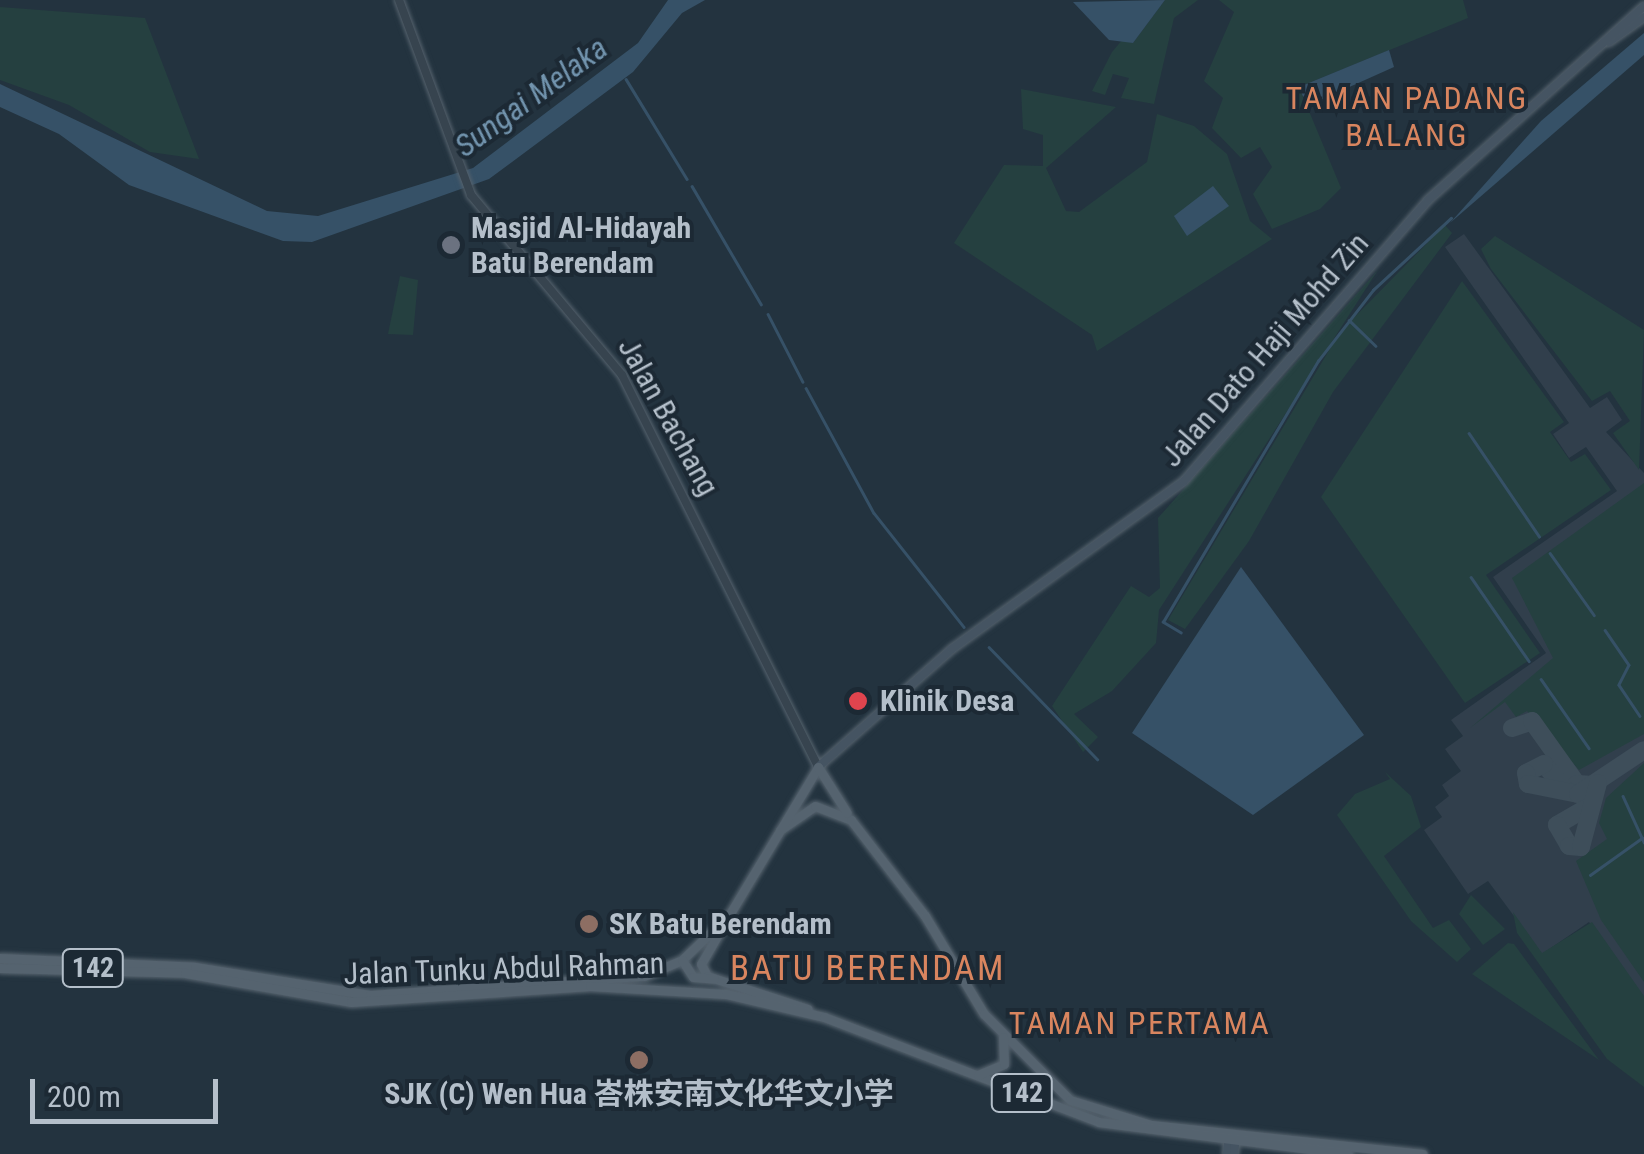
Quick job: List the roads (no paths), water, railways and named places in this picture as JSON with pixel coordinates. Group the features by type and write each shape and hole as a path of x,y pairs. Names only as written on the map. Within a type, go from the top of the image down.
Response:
{"main road":[{"path":"1589,56 1644,6"},
{"path":"1589,56 1644,17"},
{"name":"Jalan Dato Haji Mohd Zin","path":"818,767 941,658 1184,480 1399,229 1589,56"},
{"path":"714,980 701,964 818,767"},
{"name":"Jalan Bachang","path":"818,767 851,820"},
{"path":"780,830 815,806 851,820"},
{"name":"142","path":"851,820 1002,1034"},
{"path":"730,914 682,960 693,977 714,980 824,1017"},
{"name":"Jalan Tunku Abdul Rahman","path":"0,958 195,967 356,995 644,976 682,960"},
{"name":"Jalan Tunku Abdul Rahman","path":"0,968 186,973 359,1002 633,986 824,1017 1098,1122 1196,1140 1348,1154"},
{"path":"978,1076 1004,1064 1002,1034"},
{"name":"Jalan Tunku Abdul Rahman","path":"1002,1034 1070,1100 1128,1120 1231,1144 1422,1154"},
{"path":"1196,1140 1215,1154"},
{"path":"1248,1154 1262,1146"}],"street":[{"name":"Jalan Bachang","path":"399,0 471,195 622,375 818,767"}],"waterway":[{"path":"626,79 687,179"},
{"path":"692,186 761,304"},
{"path":"1181,633 1163,622 1318,361 1373,290 1451,218"},
{"path":"768,314 803,382"},
{"path":"1349,320 1376,346"},
{"path":"806,388 874,513 964,627"},
{"path":"1469,433 1539,536"},
{"path":"1550,553 1594,615"},
{"path":"1471,577 1529,661"},
{"path":"1605,630 1629,665 1619,685 1640,716"},
{"path":"989,647 1097,759"},
{"path":"1541,679 1589,748"},
{"path":"1623,796 1644,842"},
{"path":"1590,875 1642,838"}],"place":[{"name":"Masjid Al-Hidayah Batu Berendam","path":"451,245"},
{"name":"Klinik Desa","path":"858,701"},
{"name":"SK Batu Berendam","path":"589,924"},
{"name":"SJK (C) Wen Hua 峇株安南文化华文小学","path":"639,1060"}],"district":[{"name":"TAMAN PADANG BALANG","path":"1407,118"},
{"name":"BATU BERENDAM","path":"868,969"},
{"name":"TAMAN PERTAMA","path":"1140,1023"}],"water label":[{"name":"Sungai Melaka","path":"531,97"}]}
